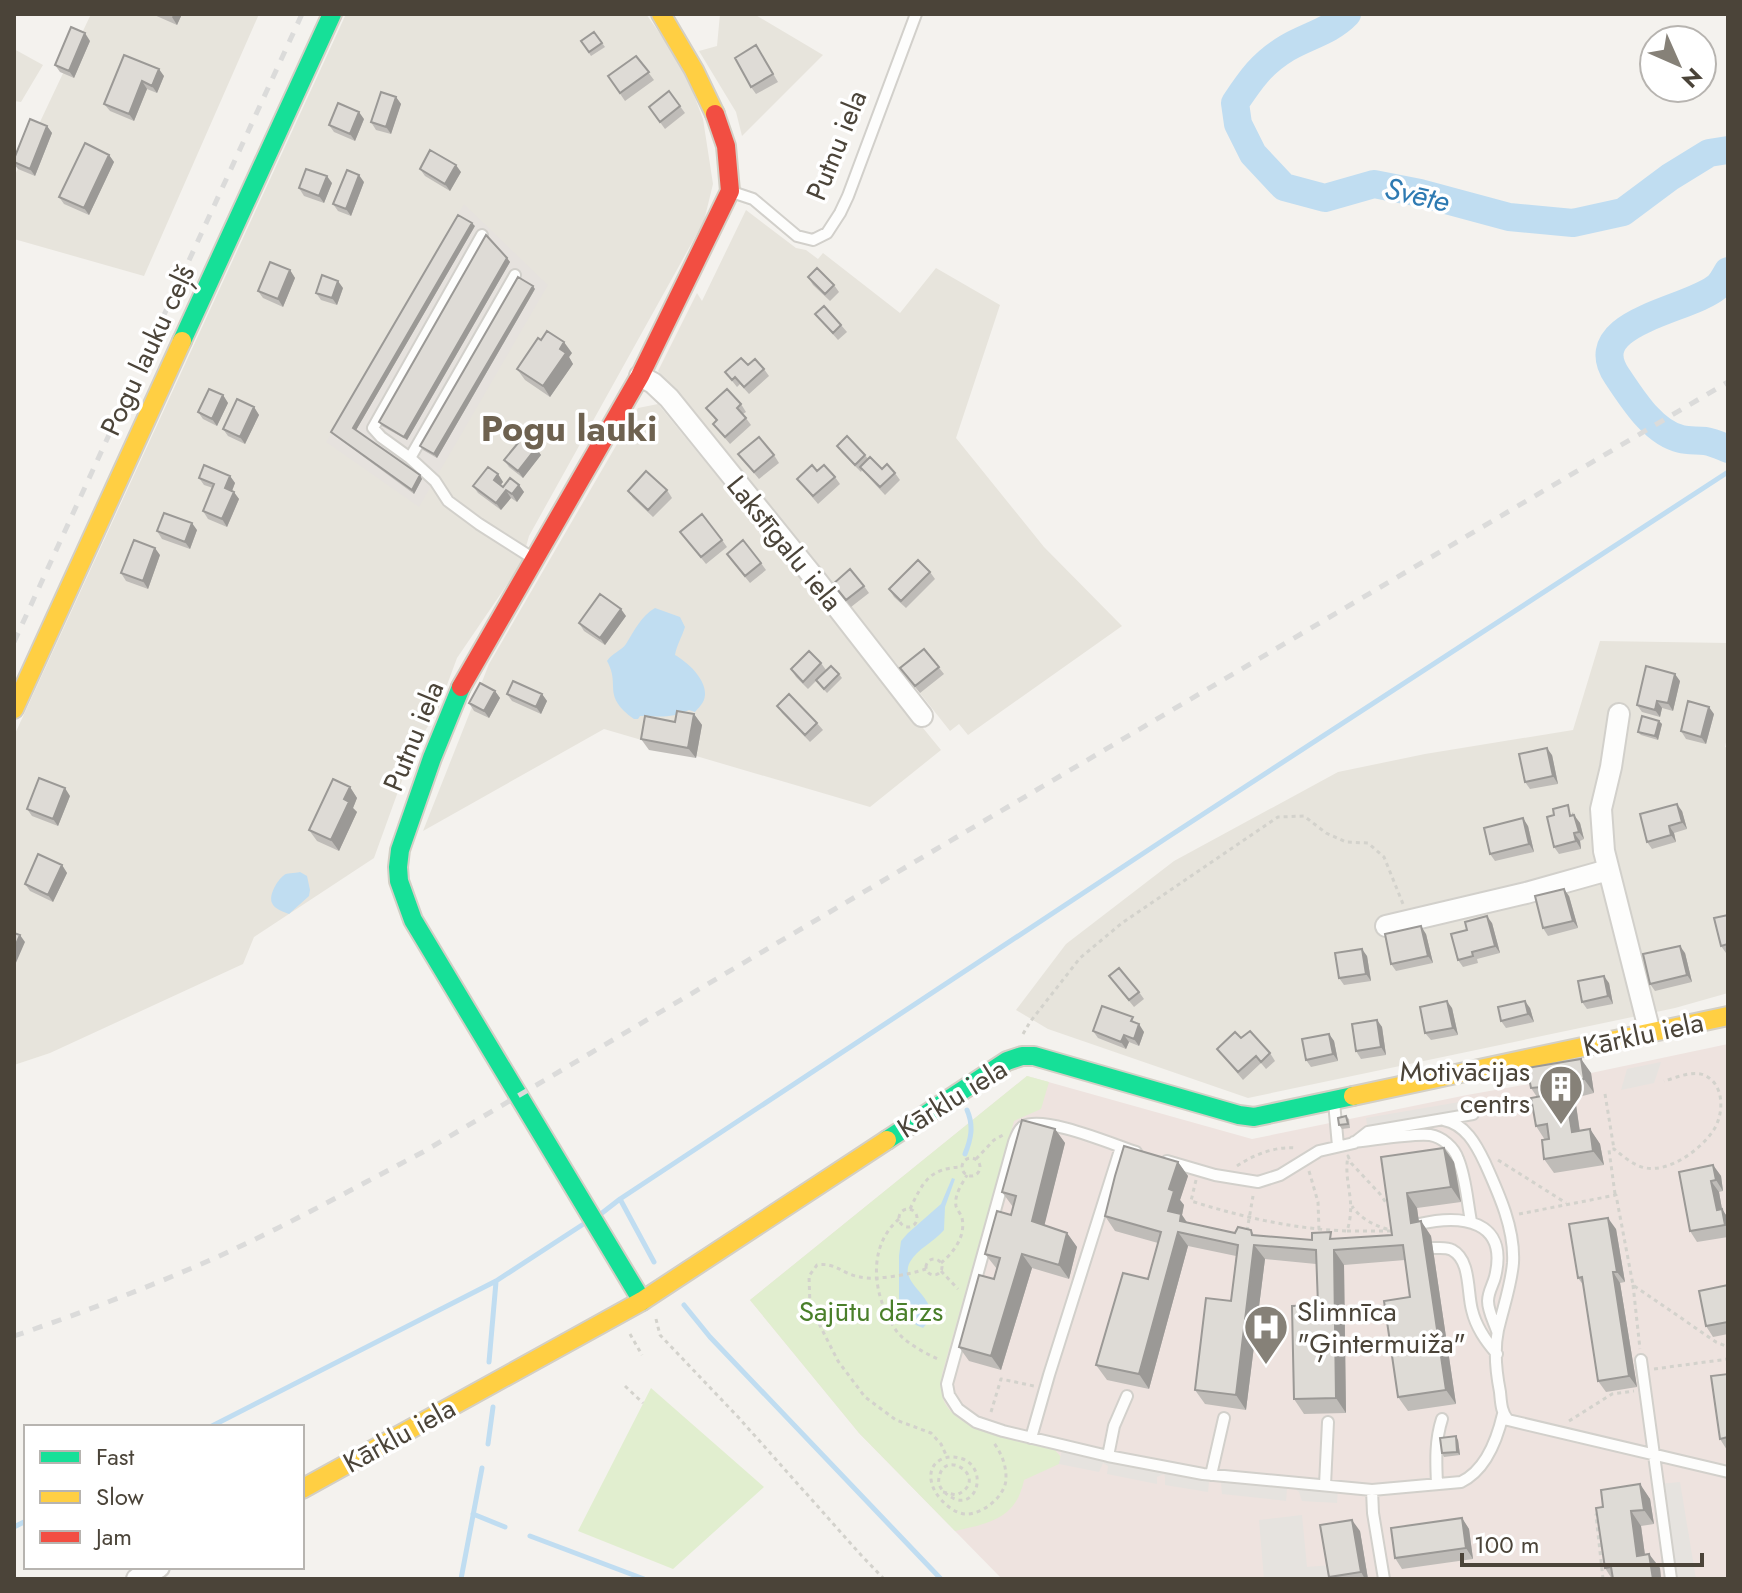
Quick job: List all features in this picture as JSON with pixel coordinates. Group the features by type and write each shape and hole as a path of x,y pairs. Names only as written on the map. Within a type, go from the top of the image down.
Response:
{"street":[{"name":"Pogu lauku ceļš","path":"14,709 332,14"},
{"path":"661,14 715,113 726,146 730,191"},
{"name":"Putnu iela","path":"642,1301 413,920 397,869 403,842 444,723 475,661 640,376 730,191"},
{"name":"Lakstīgalu iela","path":"640,376 669,398 922,716"},
{"path":"1619,714 1601,809 1604,851 1650,1033"},
{"path":"1386,926 1608,870"},
{"name":"Kārklu iela","path":"304,1488 642,1301 1007,1061 1022,1056 1034,1056 1254,1117 1728,1016"},
{"path":"137,1579 155,1569"}],"lane":[{"name":"Putnu iela","path":"730,191 753,199 797,236 813,240 827,233 848,196 916,14"},
{"path":"482,235 373,428 435,481 448,501 536,560"},
{"path":"410,458 515,275"},
{"path":"1334,1100 1338,1146"},
{"path":"1354,1143 1368,1132 1473,1114"},
{"path":"1442,1120 1451,1121 1463,1129 1477,1149 1506,1217 1513,1261 1508,1295 1497,1333"},
{"path":"1147,1155 1042,1123 1024,1126 1018,1132 947,1384 949,1395 958,1409 981,1424 1031,1438 1211,1475 1372,1490 1461,1482 1481,1467 1499,1433 1503,1414 1497,1374 1497,1333 1488,1301 1495,1276 1496,1245 1486,1228 1471,1221 1439,1220 1419,1224"},
{"path":"1160,1159 1215,1175 1255,1182 1280,1175 1319,1151 1354,1143 1432,1135 1451,1147 1457,1156 1471,1221"},
{"path":"1031,1438 1121,1147"},
{"path":"1433,1248 1447,1248 1462,1260 1477,1325 1497,1354"},
{"path":"1642,1365 1671,1579"},
{"path":"1108,1456 1114,1426 1127,1396"},
{"path":"1503,1414 1508,1420 1558,1433 1728,1472"},
{"path":"1211,1475 1224,1418"},
{"path":"1437,1484 1436,1448 1442,1419"},
{"path":"1325,1485 1328,1422"},
{"path":"1372,1490 1384,1579"}],"path":[{"path":"1023,1035 1080,958 1122,923 1278,817 1304,816 1326,833 1346,842 1368,843 1384,857 1408,920"},
{"path":"1605,1094 1614,1149 1643,1168 1660,1169 1685,1157 1714,1130 1721,1112 1717,1086 1706,1076 1696,1073 1664,1081"},
{"path":"976,1159 994,1140 1018,1132"},
{"path":"1477,1149 1568,1204"},
{"path":"1614,1149 1609,1150 1633,1285 1642,1365 1728,1359"},
{"path":"1347,1231 1352,1206 1346,1166 1348,1156 1388,1207"},
{"path":"967,1158 976,1159 980,1163 979,1171 973,1176 967,1175 962,1163 967,1158"},
{"path":"1306,1160 1318,1202 1319,1238"},
{"path":"953,1364 919,1349 896,1331 884,1309 876,1278 879,1251 886,1234 903,1211 910,1209 926,1179 943,1168 962,1167"},
{"path":"1198,1170 1191,1201 1249,1219 1319,1230 1395,1231"},
{"path":"967,1175 957,1194 956,1205 962,1218 962,1233 952,1253 941,1263 941,1271 954,1283 969,1305"},
{"path":"1244,1238 1255,1182"},
{"path":"1506,1217 1616,1195"},
{"path":"1352,1206 1364,1218 1395,1231"},
{"path":"899,1219 906,1227 914,1225 917,1216 910,1209"},
{"path":"1394,1221 1396,1241"},
{"path":"941,1263 932,1259 926,1264 926,1269 931,1275 941,1271"},
{"path":"926,1269 894,1276 861,1278 828,1263 817,1265 809,1276 810,1306 838,1361 865,1397 896,1420 931,1433 947,1457"},
{"path":"1633,1285 1728,1347"},
{"path":"642,1301 655,1317 660,1335 884,1579"},
{"path":"943,1492 956,1495 966,1489 969,1478 963,1468 952,1465 941,1471 938,1479 943,1492 953,1499 961,1501 969,1498 978,1482 970,1463 947,1457 936,1463 930,1478 938,1495 953,1510 967,1515 1002,1493 1007,1480 1005,1463 981,1424 1001,1379 1045,1389"},
{"path":"625,1386 643,1403"},
{"path":"1558,1433 1565,1424 1612,1394 1645,1390"},
{"path":"1603,1579 1596,1515 1613,1499"}],"shaded area":[{"path":"91,14 259,14 144,276 14,239 14,177"},
{"path":"346,14 646,14 683,66 703,119 713,184 704,221 529,536 521,564 457,658 437,712 413,750 374,858 254,937 243,964 50,1053 14,1065 14,736"},
{"path":"720,14 754,14 823,55 742,136 736,112 699,51 717,46"},
{"path":"14,49 43,65 21,102 14,101"},
{"path":"464,204 548,285 419,507 326,442"},
{"path":"746,210 796,248 806,250 818,259 823,253 900,313 936,268 1000,305 956,438 1044,547 1122,626 968,735 959,724 950,731 658,371 697,293 702,301"},
{"path":"658,404 941,750 870,807 604,729 423,831 489,664 638,408"},
{"path":"1600,641 1728,643 1728,733 1725,747 1728,748 1728,993 1675,1008 1248,1098 1048,1029 1016,1010 1066,944 1174,861 1338,772 1425,754 1573,730"},
{"name":"Slimnīca \"Ģintermuiža\"","path":"1728,1044 1728,1579 1002,1579 859,1433 750,1300 1027,1076 1252,1139"},
{"path":"1661,1062 1654,1083 1621,1090 1627,1069"},
{"path":"1471,1100 1473,1114 1368,1132 1366,1118"},
{"path":"1063,1446 1203,1474 1338,1486 1337,1503 1302,1501 1294,1488 1287,1488 1286,1501 1222,1494 1218,1479 1209,1482 1208,1492 1165,1485 1164,1474 1157,1477 1157,1484 1107,1474 1108,1466 1103,1463 1099,1472 1059,1464"},
{"path":"1680,1482 1696,1579 1671,1579 1658,1484"},
{"path":"1302,1515 1307,1567 1333,1565 1335,1579 1264,1579 1259,1520"}],"green space":[{"name":"Sajūtu dārzs","path":"1027,1076 1049,1082 1041,1109 1014,1121 942,1374 942,1390 946,1405 966,1423 995,1435 1055,1450 1061,1457 1059,1464 1024,1480 1015,1503 1000,1517 955,1531 859,1433 750,1300"},
{"path":"651,1388 764,1487 673,1569 578,1531"}],"water":[{"path":"655,608 680,617 685,627 675,655 698,675 705,695 695,712 689,710 670,716 640,716 634,719 615,697 607,661 624,646 642,619"},
{"path":"300,872 307,876 309,896 289,914 279,910 271,900 275,887 283,876"},
{"path":"952,1178 955,1179 945,1207 944,1230 917,1253 908,1268 910,1279 929,1307 929,1321 923,1328 916,1325 899,1304 901,1241 941,1204"}],"building":[{"path":"71,27 85,33 69,71 55,65"},
{"path":"594,32 602,43 589,52 581,41"},
{"path":"756,45 773,74 751,87 735,58"},
{"path":"124,55 159,69 152,86 142,81 129,114 104,104"},
{"path":"636,56 649,72 620,93 608,76"},
{"path":"669,91 680,106 660,122 649,107"},
{"path":"381,92 396,97 386,127 371,122"},
{"path":"338,103 359,112 350,134 329,125"},
{"path":"30,119 47,126 30,169 14,162 14,159"},
{"path":"85,143 109,155 84,208 59,197"},
{"path":"430,150 456,165 445,184 420,169"},
{"path":"306,169 327,176 319,196 299,188"},
{"path":"347,170 359,175 346,209 333,204"},
{"path":"458,215 472,223 353,428 420,475 412,490 331,432"},
{"path":"486,235 507,258 404,437 379,422"},
{"path":"270,262 290,270 278,299 258,291"},
{"path":"817,268 834,285 825,294 808,277"},
{"path":"322,275 338,281 332,298 316,293"},
{"path":"518,277 533,286 434,454 420,446"},
{"path":"824,306 841,325 833,333 815,314"},
{"path":"547,331 564,342 560,349 566,353 543,386 517,369 538,338 541,340"},
{"path":"741,358 748,365 755,359 764,369 744,387 725,372"},
{"path":"209,389 223,395 212,419 198,412"},
{"path":"727,389 741,404 737,408 746,418 725,437 713,424 717,420 706,408"},
{"path":"237,399 254,407 240,437 223,429"},
{"path":"847,436 865,455 855,465 837,446"},
{"path":"523,437 536,448 518,471 504,460"},
{"path":"759,437 774,455 754,472 738,454"},
{"path":"870,457 882,469 887,464 895,473 880,487 860,467"},
{"path":"204,465 230,476 225,488 234,492 222,519 203,511 214,484 199,478"},
{"path":"812,465 817,471 824,465 835,477 813,496 797,479"},
{"path":"488,467 498,474 494,480 503,487 510,478 519,485 512,494 506,490 496,503 473,486"},
{"path":"646,471 667,490 648,510 628,491"},
{"path":"164,513 192,523 185,542 157,531"},
{"path":"702,514 722,540 701,557 680,532"},
{"path":"134,540 155,548 143,581 121,573"},
{"path":"743,540 761,563 745,576 727,554"},
{"path":"918,560 930,572 901,601 889,589"},
{"path":"850,569 864,586 846,600 833,584"},
{"path":"600,594 621,609 600,638 579,623"},
{"path":"924,649 939,667 915,686 900,668"},
{"path":"809,651 821,663 803,682 791,669"},
{"path":"831,666 839,674 824,689 816,680"},
{"path":"1646,666 1675,674 1668,703 1657,701 1655,710 1637,705"},
{"path":"513,681 542,694 536,707 507,694"},
{"path":"480,683 495,691 484,711 469,703"},
{"path":"789,694 817,723 805,735 777,706"},
{"path":"1688,701 1709,707 1701,737 1681,731"},
{"path":"677,711 694,714 688,748 641,739 645,716 675,722"},
{"path":"1642,716 1659,721 1655,736 1638,732"},
{"path":"1547,748 1553,776 1525,782 1519,754"},
{"path":"39,778 65,788 53,819 27,809"},
{"path":"333,779 350,787 344,799 349,802 331,840 309,830"},
{"path":"1677,804 1682,822 1669,826 1671,835 1647,842 1640,814"},
{"path":"1568,805 1579,832 1574,833 1576,841 1554,847 1547,817 1554,815 1553,809"},
{"path":"1523,818 1529,844 1490,854 1484,828"},
{"path":"38,854 62,865 48,895 25,884"},
{"path":"1564,889 1573,921 1543,928 1535,896"},
{"path":"1728,915 1728,944 1721,946 1714,918"},
{"path":"1487,916 1495,946 1472,952 1473,956 1458,960 1451,934 1467,930 1465,922"},
{"path":"1421,926 1428,956 1391,964 1385,934"},
{"path":"14,933 20,935 14,949"},
{"path":"1680,946 1687,975 1650,984 1643,954"},
{"path":"1362,949 1366,974 1339,978 1335,953"},
{"path":"1119,968 1139,992 1129,1000 1109,976"},
{"path":"1604,976 1608,996 1582,1002 1578,981"},
{"path":"1447,1001 1453,1028 1425,1033 1420,1007"},
{"path":"1525,1001 1528,1014 1501,1021 1498,1007"},
{"path":"1102,1006 1133,1017 1131,1021 1139,1024 1134,1039 1124,1035 1121,1042 1093,1031"},
{"path":"1377,1020 1381,1047 1356,1051 1352,1024"},
{"path":"1250,1031 1270,1053 1261,1062 1256,1056 1238,1072 1217,1049 1235,1032 1241,1038"},
{"path":"1329,1034 1333,1054 1306,1060 1302,1039"},
{"path":"1581,1059 1584,1079 1564,1083 1572,1132 1590,1129 1593,1151 1544,1159 1542,1140 1549,1139 1547,1124 1536,1126 1531,1098 1542,1096 1541,1087 1531,1088 1527,1068"},
{"path":"1346,1116 1348,1124 1339,1125 1338,1118"},
{"path":"1022,1120 1055,1129 1032,1221 1067,1233 1059,1265 1022,1254 991,1356 959,1347 979,1275 994,1279 1000,1258 985,1254 997,1211 1011,1215 1016,1196 1002,1192"},
{"path":"1124,1146 1178,1162 1169,1189 1174,1191 1168,1211 1181,1214 1180,1221 1235,1233 1238,1227 1251,1230 1252,1235 1312,1240 1312,1233 1331,1232 1330,1239 1392,1235 1381,1157 1444,1148 1451,1187 1407,1193 1411,1223 1421,1221 1446,1390 1398,1397 1384,1301 1410,1297 1403,1245 1334,1250 1336,1398 1294,1399 1292,1306 1318,1305 1316,1250 1254,1245 1236,1395 1195,1390 1206,1298 1231,1301 1238,1245 1178,1232 1139,1374 1096,1365 1123,1273 1148,1279 1161,1232 1105,1216"},
{"path":"1713,1165 1716,1180 1711,1181 1717,1210 1722,1209 1725,1225 1690,1231 1679,1172"},
{"path":"1608,1218 1629,1376 1598,1381 1582,1277 1578,1278 1569,1224"},
{"path":"1728,1285 1728,1322 1706,1326 1699,1291"},
{"path":"1728,1374 1728,1437 1720,1439 1711,1376"},
{"path":"1456,1436 1457,1452 1442,1453 1440,1438"},
{"path":"1640,1484 1644,1510 1631,1511 1637,1556 1649,1554 1653,1579 1613,1579 1611,1567 1605,1568 1596,1508 1603,1507 1601,1490"},
{"path":"1462,1518 1466,1548 1395,1558 1391,1528"},
{"path":"1352,1520 1361,1572 1329,1577 1320,1525"}],"waterway":[{"name":"Svēte","path":"1347,14 1334,25 1287,48 1271,60 1235,103 1238,124 1253,154 1284,187 1325,198 1374,184 1509,217 1573,223 1623,212 1709,153 1728,150"},
{"name":"Svēte","path":"1728,271 1718,286 1704,295 1625,330 1613,342 1610,357 1617,376 1629,394 1661,430 1681,439 1708,442 1728,449"},
{"path":"602,1213 1168,837 1728,472"},
{"path":"965,1154 971,1132 967,1110"},
{"path":"620,1199 654,1262"},
{"path":"214,1425 496,1281 582,1225"},
{"path":"489,1362 496,1282"},
{"path":"684,1305 710,1337 941,1579"},
{"path":"488,1444 493,1407"},
{"path":"461,1579 482,1468"},
{"path":"473,1514 505,1527"},
{"path":"14,1527 24,1522"},
{"path":"530,1536 644,1579"}],"railway":[{"path":"14,642 302,14"},
{"path":"14,1336 215,1258 423,1152 1728,382"}],"traffic: fast":[{"path":"182,341 332,14"},
{"path":"461,687 400,850 399,881 413,920 642,1301"},
{"path":"887,1140 1007,1061 1022,1056 1034,1056 1254,1117 1353,1096"}],"traffic: slow":[{"path":"661,14 694,70 715,114"},
{"path":"14,709 182,341"},
{"path":"1353,1096 1728,1016"},
{"path":"304,1488 642,1301 887,1140"}],"traffic: jam":[{"path":"461,687 640,376 730,191 726,146 715,114"}],"place":[{"name":"Motivācijas centrs","path":"1561,1126"},
{"name":"Slimnīca \"Ģintermuiža\"","path":"1266,1366"}],"district":[{"name":"Pogu lauki","path":"569,428"}]}
